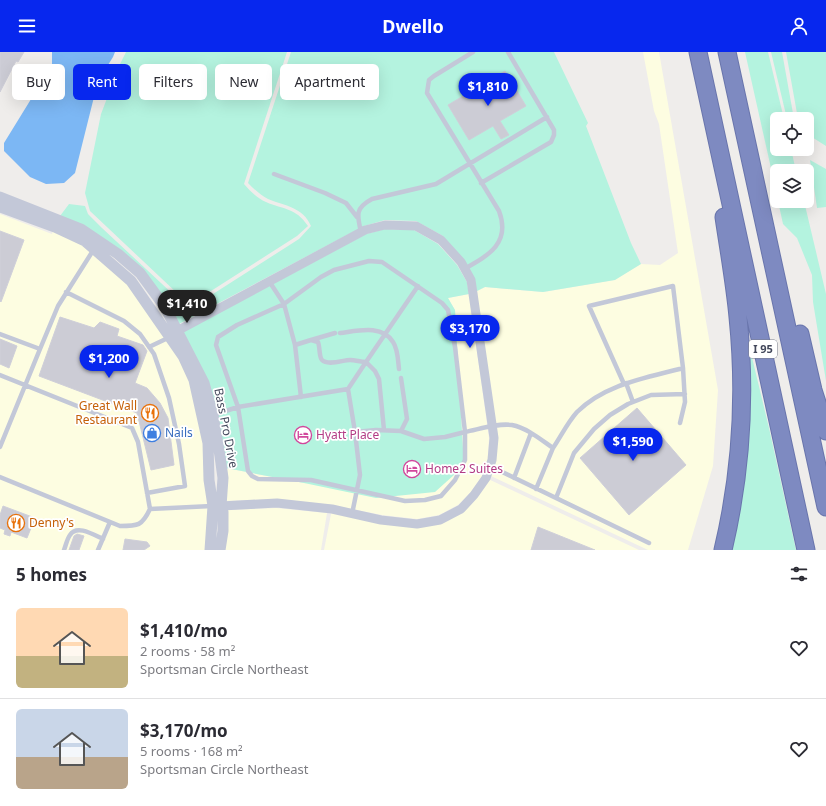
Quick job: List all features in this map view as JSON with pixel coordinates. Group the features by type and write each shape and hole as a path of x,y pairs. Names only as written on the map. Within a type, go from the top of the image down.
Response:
{"highway":[{"name":"I 95","path":"698,52 806,550"},
{"name":"I 95","path":"727,52 826,508"},
{"path":"719,148 721,195 738,317 742,408 738,465 729,524 723,550"},
{"path":"756,182 776,232 813,390 826,430"}],"street":[{"name":"Bass Pro Drive","path":"0,197 81,229 131,281 173,334 204,383 213,415 223,478 210,550"},
{"name":"Bass Pro Drive","path":"0,206 56,227 96,245"},
{"path":"173,334 361,232 385,225 416,226 441,240 461,262 471,280 494,438 492,460 486,478 474,495 461,509 440,520 417,524 381,520 332,509 277,503 217,506"},
{"name":"Bass Pro Drive","path":"173,334 194,380 208,443 209,480 217,506 223,512 223,531 220,550"}],"lane":[{"path":"464,269 493,250 501,234 502,220 499,211 427,93 429,80 473,52"},
{"path":"481,183 550,142 554,135 554,130 547,117 508,52"},
{"path":"357,217 359,210 364,203 372,199 436,184 547,117"},
{"path":"274,174 325,193 346,203 357,217 361,232"},
{"path":"0,447 58,306 96,245"},
{"path":"369,261 382,262 418,286 442,303 448,310 455,347 465,432 465,460 455,480 441,496 425,500 405,501 311,480 258,479 252,476 248,471 238,407 216,345 218,338 237,325 284,304 321,277 334,270 369,261"},
{"path":"269,281 284,304 295,345 301,397"},
{"path":"352,514 360,475 348,389 418,286"},
{"path":"633,402 589,306 673,286 685,394 685,402 680,423"},
{"path":"66,292 124,321 140,334 154,354 169,398 179,444 185,486 147,493"},
{"path":"340,332 373,329 386,335 393,342 399,369"},
{"path":"295,345 335,333"},
{"path":"0,334 40,349"},
{"path":"149,347 173,334"},
{"path":"311,340 318,342 323,361 329,362 352,360 366,362 375,371 379,380 384,430"},
{"path":"536,489 553,448 576,413 596,397 625,384 683,368"},
{"path":"0,375 132,428 138,442 150,510 145,520 136,526 120,526 77,507 0,477"},
{"path":"400,378 407,419 401,431"},
{"path":"213,415 238,407 348,389"},
{"path":"556,498 574,453 594,430 610,415 633,402 651,395 685,394"},
{"path":"355,432 376,430 401,431 424,438 445,437 492,426 511,425 531,433 553,448"},
{"path":"514,478 531,433"},
{"path":"490,466 650,543"},
{"path":"150,510 217,506"},
{"path":"98,550 110,522"},
{"path":"64,550 70,535 74,530 80,529 103,539"}],"shaded area":[{"path":"643,52 659,52 718,390 713,466 688,550 648,550 491,476 496,460 477,291 485,287 543,292 614,280 641,264 660,265 678,253 659,124 654,111"},
{"path":"0,214 52,234 53,231 83,245 128,285 179,359 190,382 204,444 209,507 206,550 0,550"},
{"path":"469,294 489,438 488,459 482,476 471,492 458,505 439,515 417,519 382,515 332,505 277,499 226,501 226,468 304,483 464,466 455,310 448,298"},
{"path":"486,478 639,550 324,550 332,509 417,524 461,509"},
{"path":"276,508 327,513 321,550 224,550 227,510"}],"green space":[{"path":"126,52 287,52 283,64 280,64 280,73 272,98 272,64 215,64 215,100 271,100 244,184 254,194 263,200 272,205 294,212 308,226 297,236 200,298 190,299 178,294 90,211 85,193 101,114 106,100 131,100 131,64 120,64"},
{"path":"291,52 554,52 588,123 586,126 631,243 641,264 615,280 543,292 485,287 477,291 443,236 416,221 385,220 364,226 179,324 143,269 60,216 69,204 85,206 88,214 102,228 176,297 189,303 202,301 299,239 311,226 308,220 293,208 268,199 257,192 248,183 280,86 280,100 379,100 379,64 287,64"},
{"path":"745,52 768,52 782,112 770,112 770,156 793,156 794,164 770,164"},
{"path":"771,52 782,52 793,112 785,112"},
{"path":"786,52 826,52 826,146 814,138 814,112 797,112"},
{"path":"810,160 826,169 826,207 817,208 814,187 814,164 811,164"},
{"path":"780,208 806,208 826,294 826,381 813,302 812,275 797,238 783,224"},
{"path":"385,229 414,230 438,244 457,265 467,282 469,294 448,298 455,310 464,466 435,492 376,498 226,468 183,332 366,234"},
{"path":"743,320 769,428 796,550 726,550"}],"water":[{"path":"52,52 115,52 109,64 73,64 73,100 93,100 75,173 64,183 46,184 30,177 4,151 4,143 30,100 65,100 65,64 52,64"}],"building":[{"path":"0,52 24,52 18,62 16,61 14,64 12,64 12,69 0,92"},
{"path":"505,71 526,106 500,121 509,135 501,139 493,126 469,140 448,105"},
{"path":"0,231 24,240 1,302 0,301"},
{"path":"60,317 94,328 100,322 119,329 117,336 143,345 147,351 135,383 147,388 160,403 168,418 174,465 151,470 137,413 39,376"},
{"path":"0,339 17,346 9,368 0,364"},
{"path":"637,408 686,465 629,515 580,458"},
{"name":"Denny's","path":"3,506 35,518 27,538 11,532 10,536 4,534 5,530 0,528 0,515"},
{"path":"538,527 595,550 531,550"},
{"path":"77,534 84,536 79,550 69,550 74,536"},
{"path":"125,539 147,542 150,546 144,550 123,550"}],"place":[{"name":"Great Wall Restaurant","path":"150,413"},
{"name":"Nails","path":"152,433"},
{"name":"Hyatt Place","path":"303,435"},
{"name":"Home2 Suites","path":"412,469"},
{"name":"Denny's","path":"16,523"}]}
